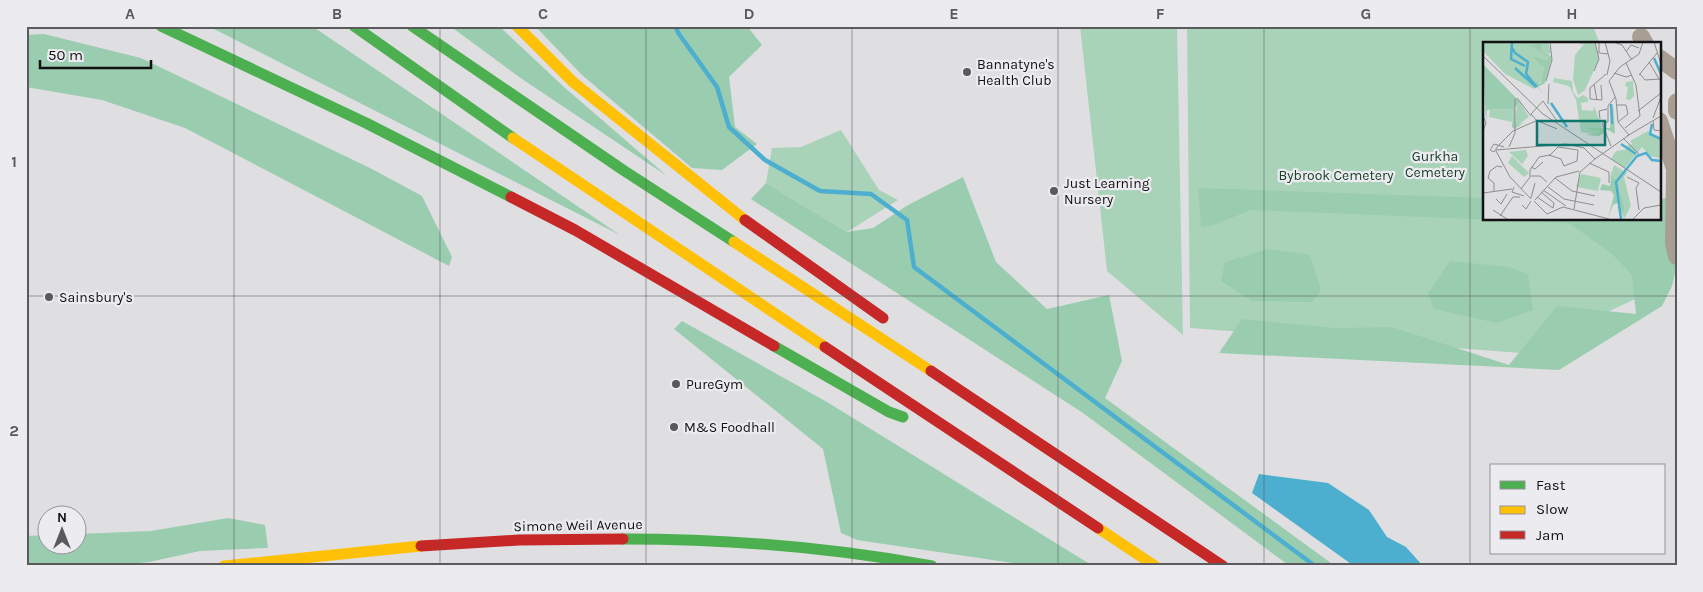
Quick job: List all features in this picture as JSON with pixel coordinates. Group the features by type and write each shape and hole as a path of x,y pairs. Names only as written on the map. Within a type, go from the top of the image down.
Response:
{"highway":[{"path":"161,26 366,123 575,230 889,412 952,433"},
{"path":"354,26 538,156 952,433 1156,566"},
{"path":"412,26 623,170 993,412 1223,566"},
{"path":"517,26 573,82 760,232 891,324"},
{"path":"961,377 993,412"},
{"name":"Simone Weil Avenue","path":"224,566 397,548 519,540 688,539 808,547 884,557 932,566"}],"street":[{"path":"1660,59 1677,71"},
{"path":"1677,102 1677,112"},
{"path":"1660,124 1675,169 1674,243 1677,256"}],"green space":[{"path":"208,26 312,26 620,235"},
{"path":"450,26 499,26 564,87 667,176 519,77"},
{"path":"535,26 747,26 762,45 729,77 735,127 757,144 722,170 692,168 582,75"},
{"path":"1080,26 1177,26 1183,335 1107,271"},
{"name":"Bybrook Cemetery","path":"1187,26 1593,26 1599,42 1483,42 1483,220 1659,220 1669,283 1521,353 1190,328"},
{"path":"44,34 141,58 372,169 422,196 452,257 449,266 185,128 102,100 26,87 26,35"},
{"path":"841,130 879,190 898,200 847,232 766,183 772,148 801,147"},
{"path":"963,177 996,262 1047,309 1109,295 1122,361 1105,398 1335,566 1285,566 1287,564 1083,413 751,199 766,183 847,232 873,228 908,205"},
{"path":"1198,188 1483,198 1483,219 1251,210 1211,226 1201,227"},
{"path":"1677,194 1677,265 1672,286 1662,306 1559,370 1219,353 1242,319 1335,328 1392,327 1509,365 1557,306 1636,314 1632,275 1612,254 1569,223 1496,220 1660,220 1660,200"},
{"path":"1268,249 1310,255 1321,290 1312,302 1252,301 1221,281 1225,262"},
{"path":"1450,261 1509,267 1528,274 1533,310 1497,323 1434,309 1428,293"},
{"path":"682,321 827,402 1093,566 1034,566 857,540 841,533 823,449 674,329"},
{"path":"228,518 265,525 268,548 200,551 149,562 109,566 26,566 26,536 38,535 38,554 88,554 88,534 151,531"}],"water":[{"path":"1259,474 1328,483 1369,510 1387,537 1406,547 1423,566 1354,566 1252,493"}],"waterway":[{"path":"675,26 717,87 729,127 765,160 820,191 871,194 907,220 914,267 1315,566"}],"traffic: fast":[{"path":"161,26 366,123 511,197"},
{"path":"354,26 513,138"},
{"path":"412,26 623,170 734,242"},
{"path":"774,346 889,412 903,417"},
{"path":"623,539 662,539 778,545 894,559 932,566"}],"traffic: slow":[{"path":"517,26 573,82 745,220"},
{"path":"513,138 825,347"},
{"path":"734,242 931,371"},
{"path":"1098,528 1155,566"},
{"path":"224,566 421,546"}],"traffic: jam":[{"path":"511,197 575,230 774,346"},
{"path":"745,220 883,318"},
{"path":"825,347 1098,528"},
{"path":"931,371 1223,566"},
{"path":"421,546 519,540 623,539"}],"place":[{"name":"Bannatyne's Health Club","path":"967,72"},
{"name":"Just Learning Nursery","path":"1054,191"},
{"name":"Sainsbury's","path":"49,297"},
{"name":"PureGym","path":"676,384"},
{"name":"M&S Foodhall","path":"674,427"}],"park label":[{"name":"Gurkha Cemetery","path":"1435,164"}]}
